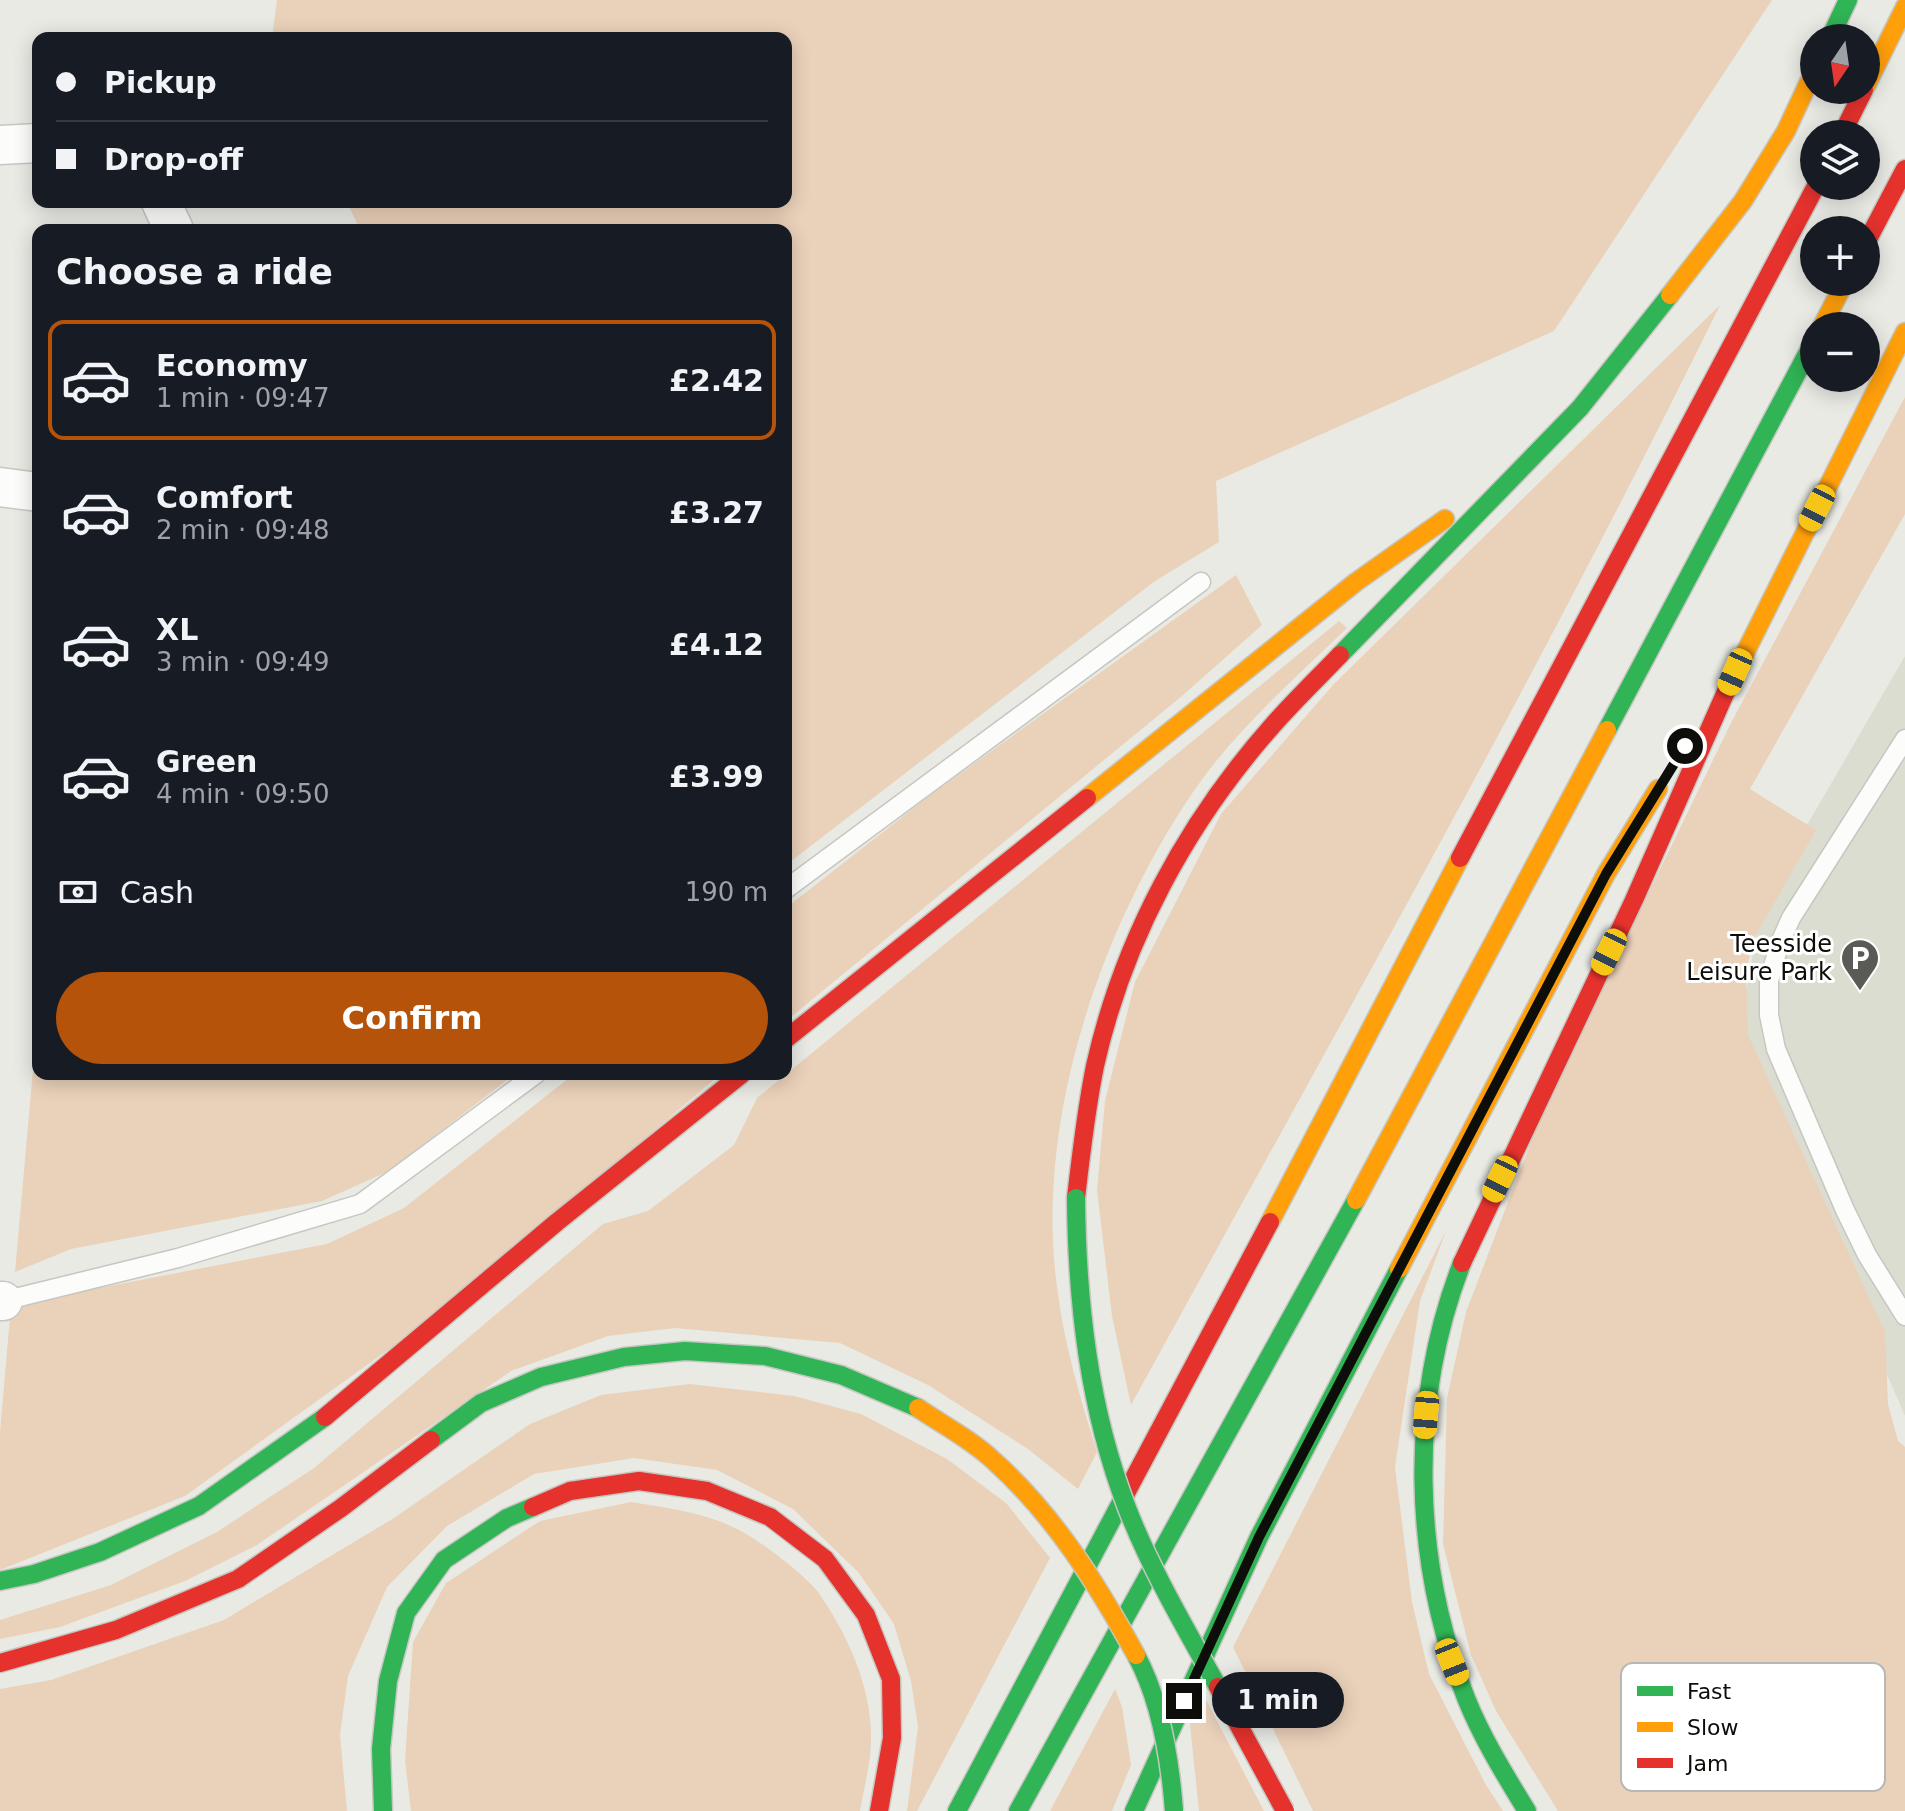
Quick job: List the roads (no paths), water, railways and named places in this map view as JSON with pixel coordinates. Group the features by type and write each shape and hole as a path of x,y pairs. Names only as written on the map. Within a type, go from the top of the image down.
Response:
{"highway":[{"path":"1837,24 1848,0"},
{"path":"1880,58 1905,7"},
{"path":"1285,1811 1145,1548 1103,1436 1087,1362 1076,1272 1076,1198 1085,1112 1104,1027 1144,919 1185,842 1235,770 1272,726 1580,408 1685,280 1743,201 1786,131 1800,101"},
{"path":"1880,216 1905,169"},
{"path":"957,1811 1363,1048 1419,935 1727,361 1809,200"},
{"path":"1527,1811 1478,1726 1452,1662 1434,1596 1424,1529 1422,1460 1428,1392 1441,1325 1462,1260 1636,895 1748,644 1905,332"},
{"path":"1018,1811 1391,1138 1800,367"},
{"path":"792,1034 1356,582 1525,462"},
{"path":"1134,1811 1259,1537 1606,874 1748,644"},
{"path":"0,1581 34,1574 100,1552 199,1506 337,1408 557,1222 734,1080"},
{"path":"0,1663 116,1630 238,1579 341,1508 481,1403 541,1377 624,1357 685,1351 765,1356 841,1375 918,1408 993,1459 1056,1525 1106,1601 1149,1679 1171,1768 1174,1811"},
{"path":"383,1811 381,1749 388,1681 406,1613 444,1560 507,1518 570,1491 639,1481 707,1491 770,1517 825,1559 866,1615 891,1679 892,1738 879,1811"}],"street":[{"path":"0,145 32,143"},
{"path":"0,487 32,491"}],"lane":[{"path":"792,885 1201,582"},
{"path":"1905,739 1791,918 1779,945 1769,981 1769,1015 1776,1049 1845,1210 1867,1255 1905,1316"},
{"path":"2,1301 178,1258 360,1204 528,1080"}],"place":[{"name":"Teesside Leisure Park","path":"1860,992"}]}
